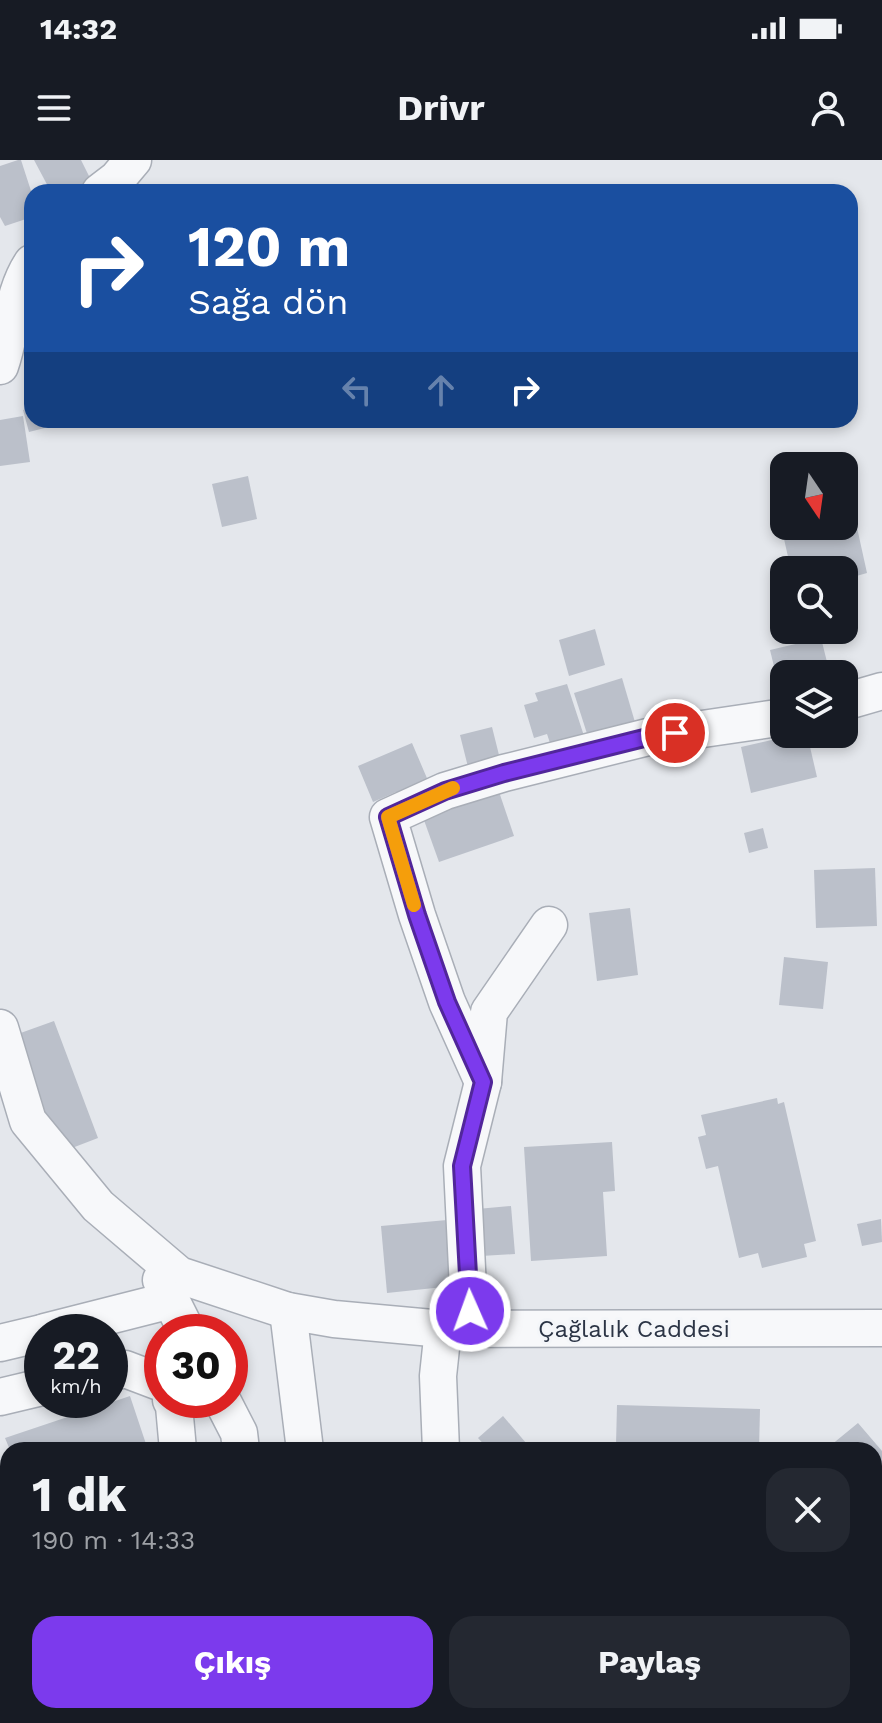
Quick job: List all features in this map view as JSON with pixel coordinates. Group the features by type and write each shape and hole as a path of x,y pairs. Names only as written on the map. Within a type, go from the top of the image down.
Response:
{"street":[{"path":"0,366 24,275"},
{"path":"858,698 882,691"},
{"path":"483,1082 442,988 388,817 445,791 504,773 648,737 770,719"},
{"path":"441,1442 438,1376 456,1330 462,1166 483,1082 489,1012 549,925"},
{"name":"Çağlalık Caddesi","path":"0,1028 28,1121 98,1206 179,1275 288,1311 334,1319 456,1330 882,1328"},
{"path":"142,1243 178,1314"},
{"path":"115,1314 171,1300"},
{"path":"288,1311 304,1442"},
{"path":"0,1343 24,1337"},
{"path":"0,1397 24,1391"},
{"path":"175,1418 177,1442"},
{"path":"231,1418 240,1442"}],"building":[{"path":"21,160 29,184 24,184 24,220 5,226 0,217 0,166"},
{"path":"34,160 81,160 93,184 47,184"},
{"path":"23,416 30,462 0,466 0,420"},
{"path":"248,476 257,519 222,527 212,484"},
{"path":"858,532 867,573 858,576 858,556 788,556 784,540 858,540"},
{"path":"595,629 605,665 569,676 559,640"},
{"path":"796,644 822,644 826,660 772,660 770,650"},
{"path":"622,678 637,729 590,743 574,693"},
{"path":"567,684 586,742 553,752 547,734 534,738 524,705 538,701 535,693"},
{"path":"492,727 500,759 468,767 460,735"},
{"path":"770,740 770,748 810,748 817,777 751,793 741,747"},
{"path":"412,743 432,790 400,803 396,792 373,802 358,766"},
{"path":"496,783 514,836 439,862 420,809"},
{"path":"763,828 768,848 749,853 744,833"},
{"path":"875,868 877,926 816,928 814,870"},
{"path":"630,908 638,975 597,981 589,913"},
{"path":"784,957 828,962 823,1009 779,1005"},
{"path":"54,1021 98,1138 72,1148 62,1161 15,1035"},
{"path":"777,1098 778,1104 784,1102 816,1241 804,1244 807,1257 762,1268 758,1253 739,1258 718,1166 706,1169 698,1137 706,1135 701,1115"},
{"path":"612,1142 615,1191 603,1192 607,1256 531,1261 524,1147"},
{"path":"511,1206 515,1254 481,1256 477,1209"},
{"path":"881,1219 882,1242 862,1246 857,1224"},
{"path":"447,1220 453,1286 387,1293 381,1226"},
{"path":"130,1396 145,1442 7,1442 5,1438 65,1418 128,1418"},
{"path":"617,1405 760,1409 759,1442 616,1442"},
{"path":"503,1416 525,1442 482,1442 478,1438"},
{"path":"858,1423 874,1442 835,1442"}],"slow traffic":[{"path":"414,905 388,817 453,788"}],"route":[{"path":"470,1311 462,1166 483,1082 447,1002 388,817 445,791 504,773 675,733"}]}
